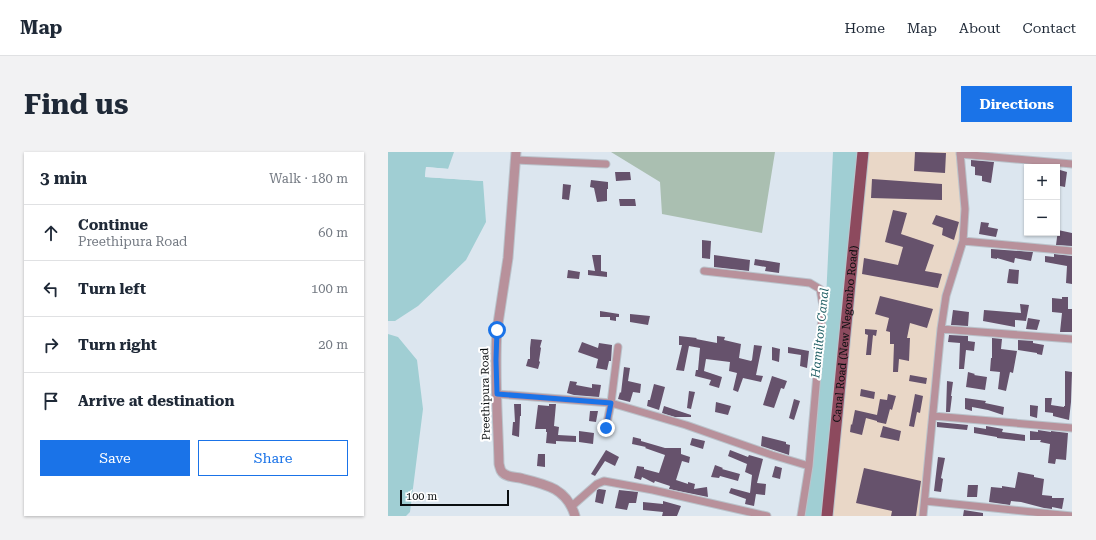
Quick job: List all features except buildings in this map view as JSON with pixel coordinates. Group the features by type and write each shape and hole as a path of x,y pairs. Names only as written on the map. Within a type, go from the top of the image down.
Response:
{"main road":[{"name":"Canal Road (New Negombo Road)","path":"827,516 863,152"}],"street":[{"path":"924,516 941,329 946,296 963,241 965,209 960,153 1072,164"},
{"path":"515,156 606,164"},
{"name":"Preethipura Road","path":"515,156 508,258 497,330 496,360 499,464 501,471 507,475 541,483 554,489 567,498 572,506 575,516"},
{"path":"963,241 1072,251"},
{"path":"704,271 810,283 820,289 823,306 809,466 802,516"},
{"path":"941,329 1072,339"},
{"path":"606,428 611,403 618,347"},
{"path":"497,394 611,403 686,425 772,455 809,466"},
{"path":"933,416 1072,428"},
{"path":"572,506 597,484 604,481 653,490 767,516"},
{"path":"925,501 1072,516"}],"shaded area":[{"path":"865,152 959,152 964,226 944,295 921,516 828,516"}],"green space":[{"path":"611,152 775,152 762,233 662,214 660,182"}],"water":[{"path":"388,152 454,152 448,169 426,167 425,177 483,181 486,222 466,260 418,306 395,321 388,321"},
{"path":"833,152 857,152 821,516 805,516 824,341"},
{"path":"388,334 398,337 417,360 423,409 410,512 406,516 388,516"}],"pier":[{"path":"426,167 450,169 448,171 427,169 427,175 483,179 483,181 425,177"}],"route":[{"path":"497,330 497,394 611,403 606,428"}],"water label":[{"name":"Hamilton Canal","path":"820,333"}]}
